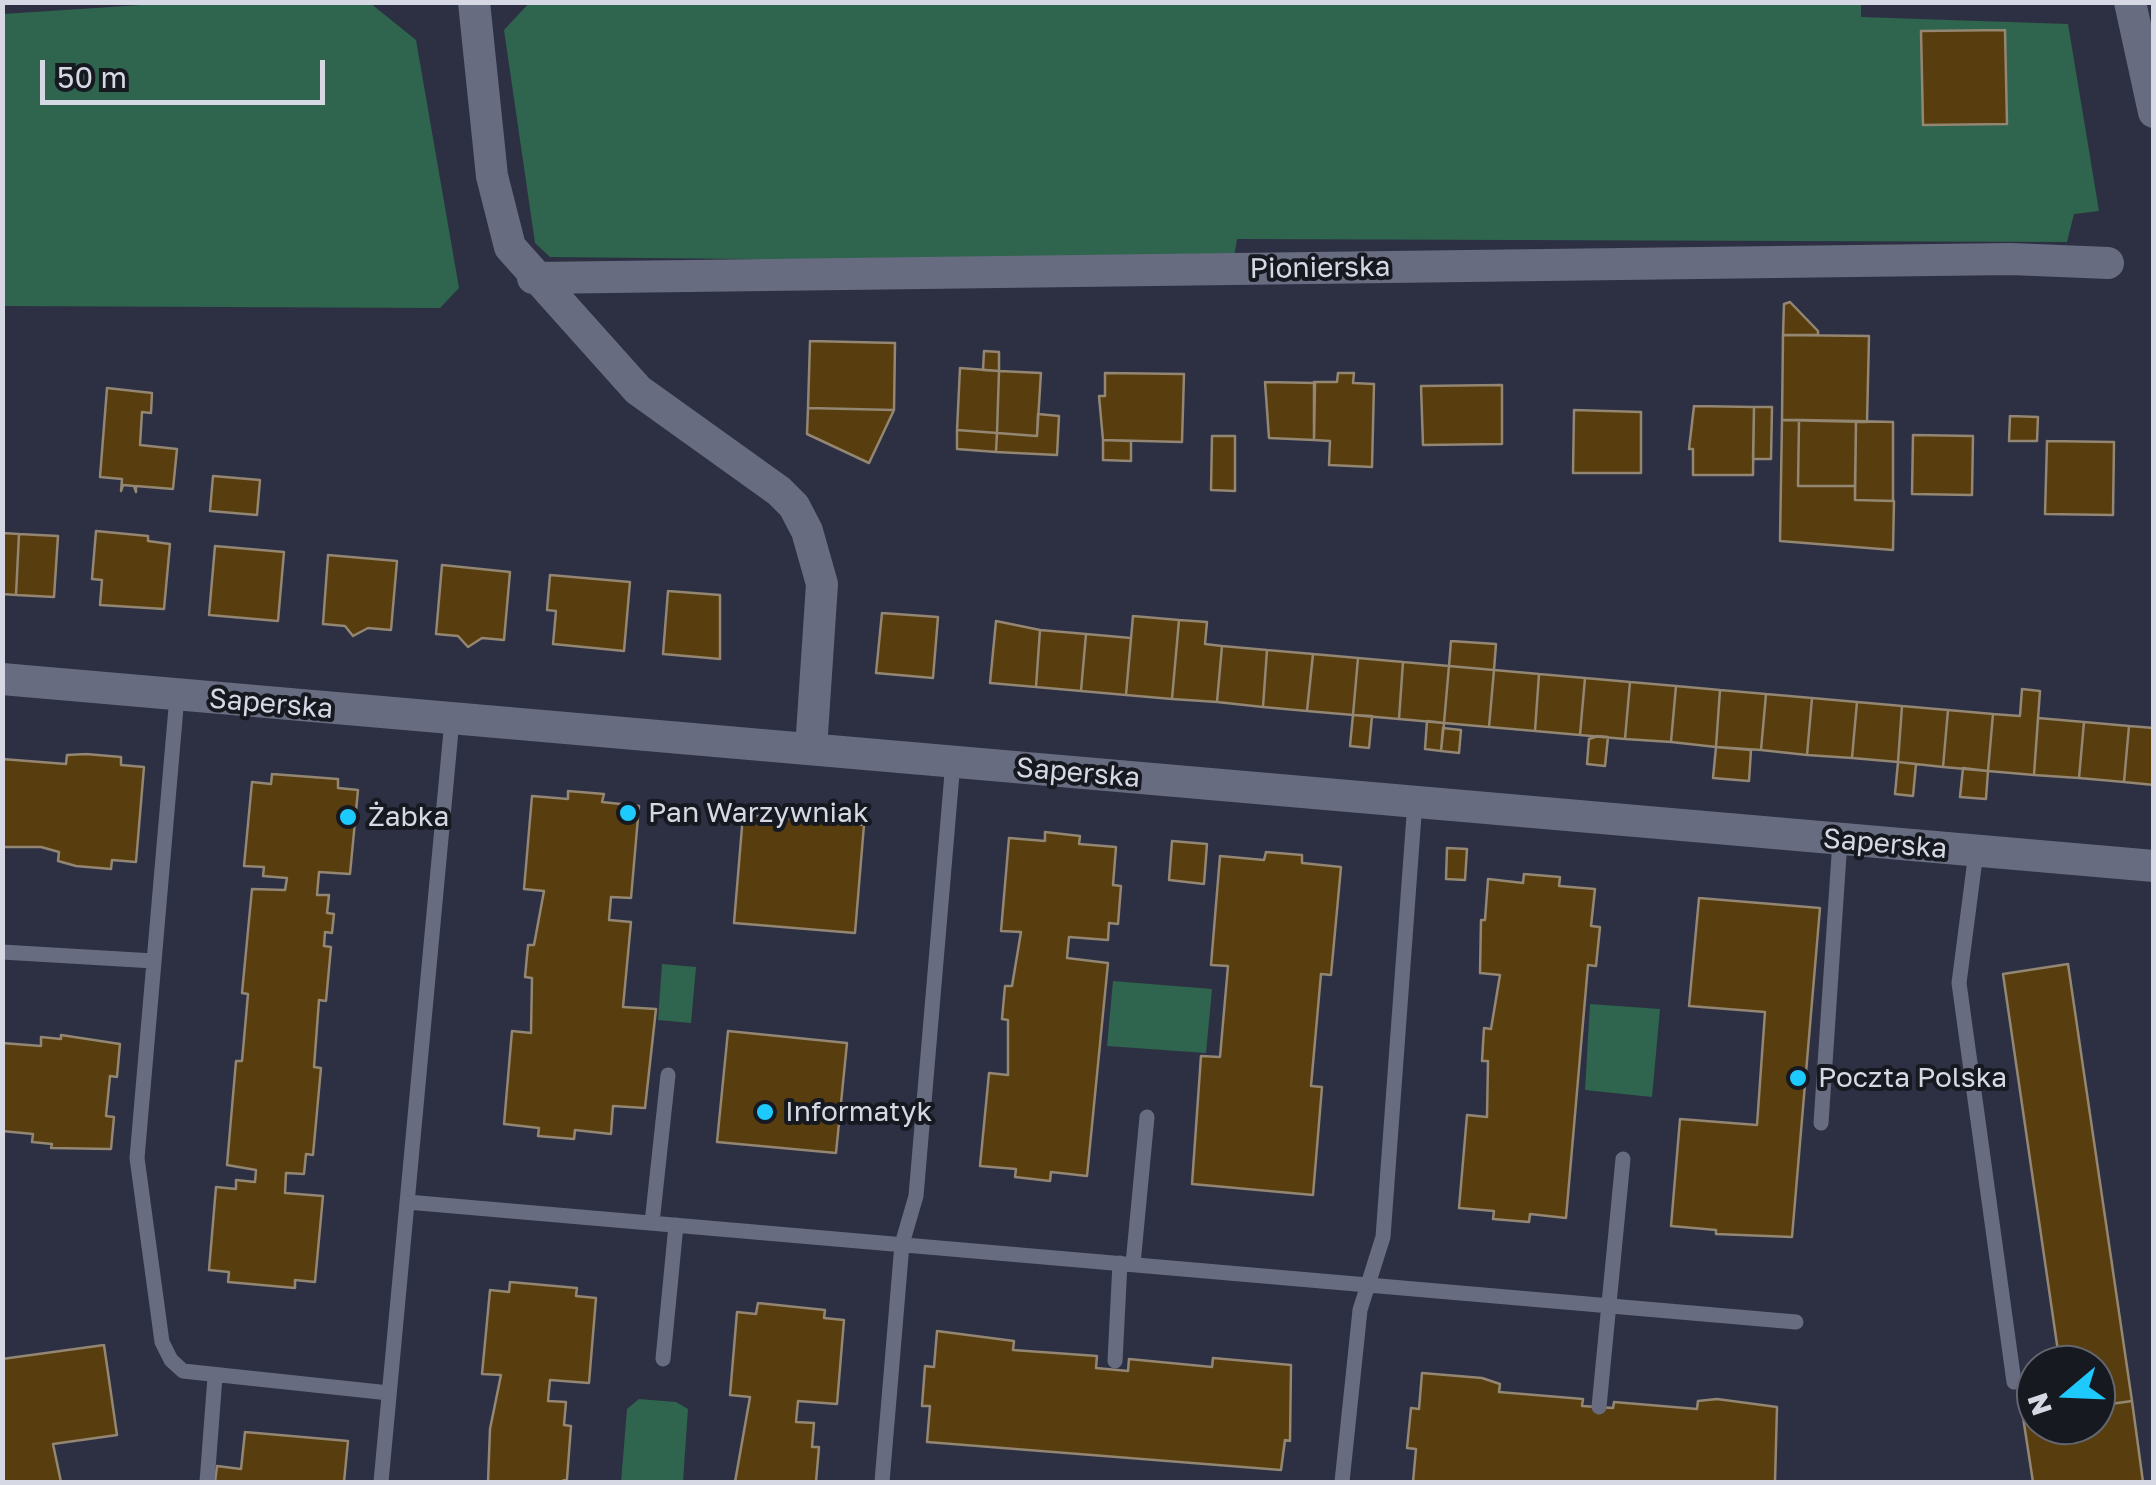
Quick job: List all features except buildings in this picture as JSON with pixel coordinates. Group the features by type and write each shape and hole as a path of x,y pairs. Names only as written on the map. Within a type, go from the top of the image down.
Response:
{"street":[{"path":"474,2 492,176 510,247 533,278 638,390 794,506 817,556 822,584 811,749"},
{"path":"2136,11 2154,112"},
{"name":"Pionierska","path":"533,278 2011,260 2108,263"},
{"name":"Saperska","path":"2,679 2154,866"}],"lane":[{"path":"177,696 137,1158 162,1342 171,1360 183,1371 389,1393"},
{"path":"381,1482 452,720"},
{"path":"882,1482 902,1244 916,1196 953,762"},
{"path":"1342,1482 1356,1334 1383,1236 1415,802"},
{"path":"1822,1123 1840,840"},
{"path":"1976,852 1959,982 2014,1382"},
{"path":"2,952 154,961"},
{"path":"652,1223 668,1075"},
{"path":"1115,1361 1146,1118"},
{"path":"1599,1407 1623,1159"},
{"path":"407,1202 1796,1322"},
{"path":"663,1358 676,1225"},
{"path":"206,1482 215,1377"}],"green space":[{"path":"530,2 1861,2 1861,17 2068,24 2099,211 2074,214 2067,242 1237,239 1233,264 550,257 535,243 504,30"},
{"path":"172,3 370,3 416,40 459,288 440,308 3,306 3,14"},
{"path":"662,964 696,967 691,1023 658,1020"},
{"path":"1113,981 1212,989 1206,1053 1107,1046"},
{"path":"1590,1004 1660,1009 1652,1097 1585,1090"},
{"path":"639,1399 676,1402 688,1409 683,1482 621,1482 627,1409"}],"place":[{"name":"Pan Warzywniak","path":"628,813"},
{"name":"Żabka","path":"348,817"},
{"name":"Poczta Polska","path":"1798,1078"},
{"name":"Informatyk","path":"765,1112"}]}
